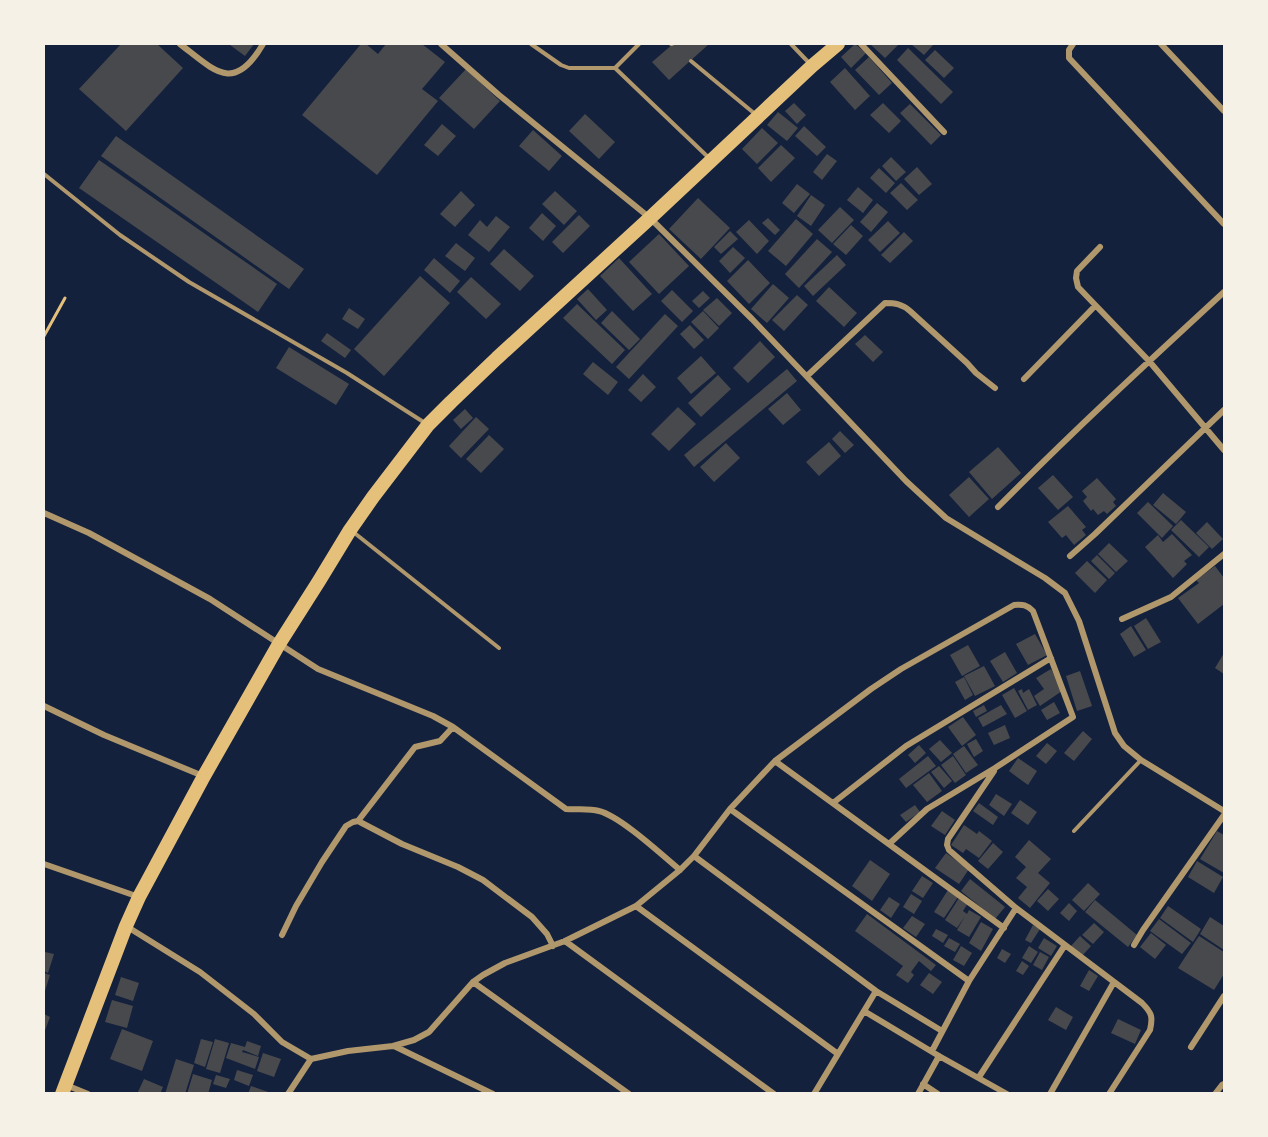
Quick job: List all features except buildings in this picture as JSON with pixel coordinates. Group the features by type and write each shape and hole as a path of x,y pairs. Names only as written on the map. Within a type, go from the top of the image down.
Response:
{"highway":[{"path":"64,1089 139,897 279,644 350,530 396,465 428,425 497,358 838,44"}],"street":[{"path":"180,44 205,63 224,74 231,74 241,70 263,44"},
{"path":"861,44 944,132"},
{"path":"1072,44 1069,58 1224,224"},
{"path":"1161,44 1224,111"},
{"path":"446,45 499,95 650,218 752,319 906,482 946,518 1065,592 1079,621 1115,733 1124,746 1141,760 1224,813 1134,945"},
{"path":"1100,247 1077,271 1078,287 1149,361 1224,450"},
{"path":"998,507 1224,292"},
{"path":"807,376 885,303 894,303 903,305 995,388"},
{"path":"1024,379 1095,306"},
{"path":"1070,556 1224,410"},
{"path":"44,513 89,533 210,598 318,669 433,716 453,727 566,809 590,809 602,812 623,824 680,870"},
{"path":"1122,619 1171,597 1224,554"},
{"path":"126,926 200,972 246,1008 282,1042 311,1059 348,1051 393,1046 414,1040 429,1032 473,982 483,975 505,963 565,942 636,906 694,856 730,809 775,761 871,689 901,669 1014,605 1025,605 1033,611 1073,717 995,768 927,808 889,844"},
{"path":"833,803 906,746 1051,658"},
{"path":"44,706 104,735 204,776"},
{"path":"282,935 296,906 346,826 358,820 414,747 440,741 453,727"},
{"path":"775,761 1004,928"},
{"path":"995,768 948,839 947,845 1016,908 1148,1009 1152,1021 1150,1030 1109,1094"},
{"path":"730,809 969,981"},
{"path":"358,820 402,844 483,880 532,917 547,934 553,946"},
{"path":"694,856 876,991 942,1031"},
{"path":"44,864 139,897"},
{"path":"636,906 838,1054"},
{"path":"932,1051 969,981 1016,908"},
{"path":"565,942 774,1094"},
{"path":"979,1077 1065,945"},
{"path":"473,982 629,1094"},
{"path":"1050,1094 1114,982"},
{"path":"814,1094 876,991"},
{"path":"1191,1047 1224,996"},
{"path":"864,1011 1007,1094"},
{"path":"393,1046 493,1094"},
{"path":"918,1094 939,1056"},
{"path":"290,1093 311,1059"},
{"path":"923,1084 938,1094"},
{"path":"1215,1094 1224,1084"},
{"path":"64,1089 88,1094"}],"lane":[{"path":"531,44 569,68 615,69 712,161"},
{"path":"615,69 639,44"},
{"path":"791,44 812,66"},
{"path":"691,61 758,117"},
{"path":"44,174 120,235 189,282 347,373 428,425"},
{"path":"350,530 499,648"},
{"path":"1074,831 1141,760"}],"path":[{"path":"44,336 65,298"}]}
